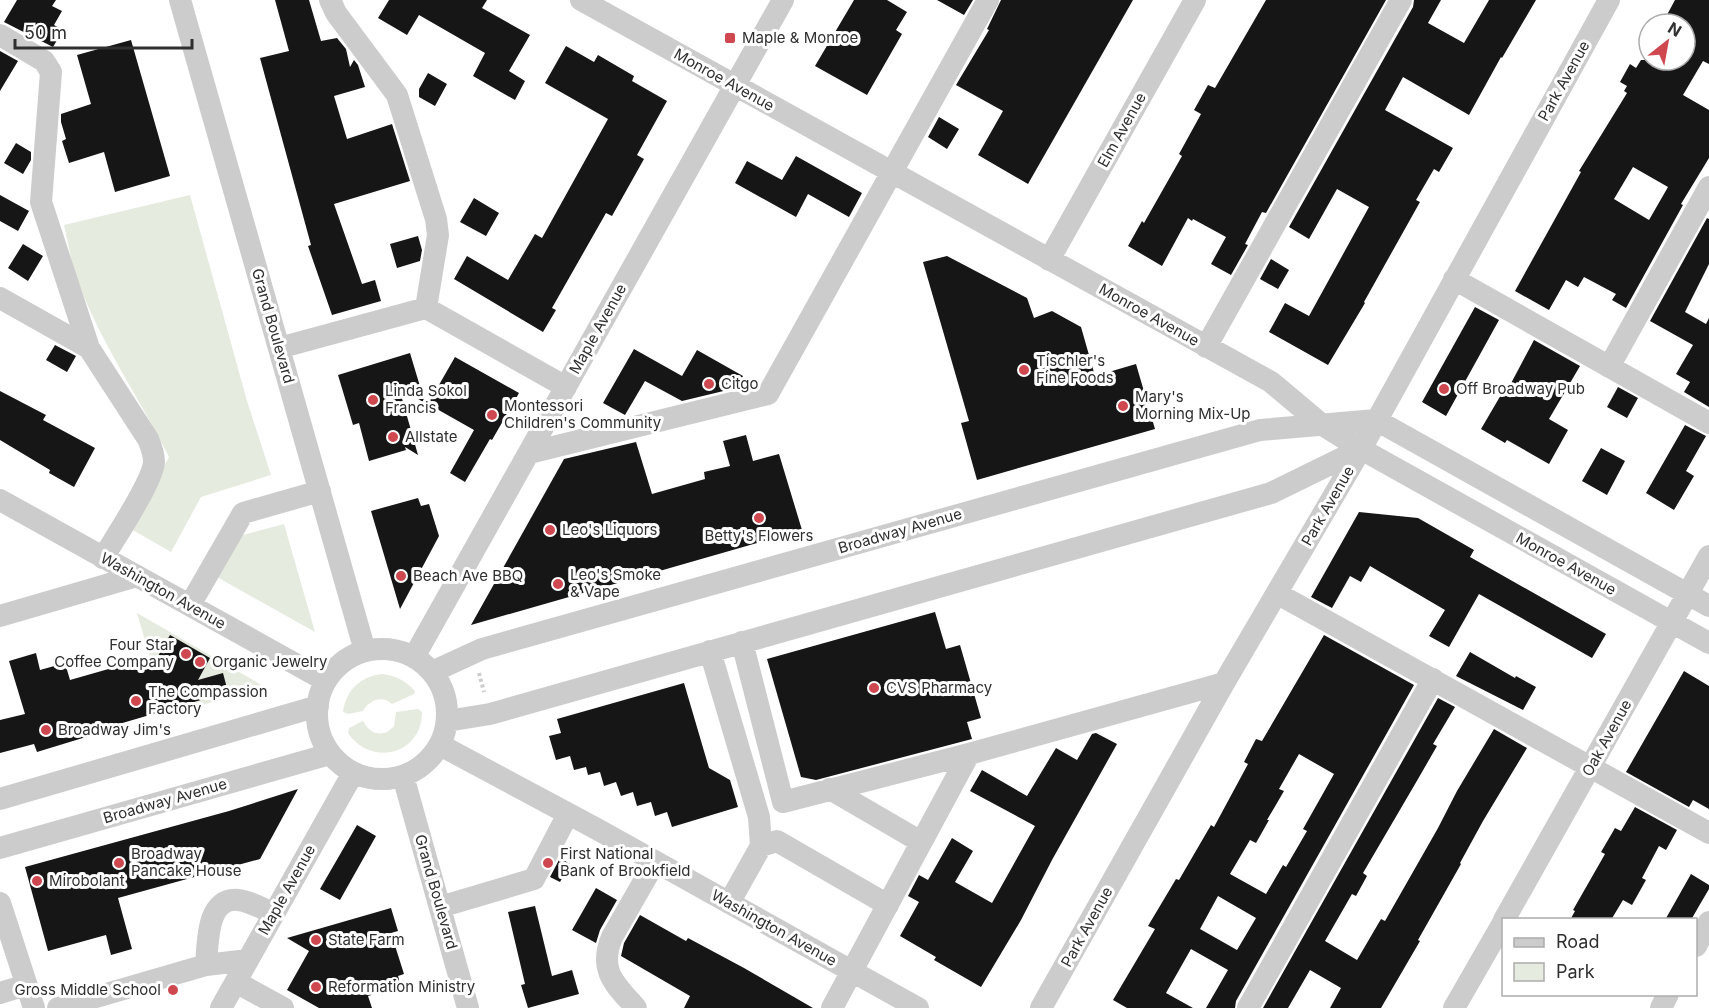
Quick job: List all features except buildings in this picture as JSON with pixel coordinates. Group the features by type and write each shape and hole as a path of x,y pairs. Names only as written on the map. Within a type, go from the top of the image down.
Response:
{"street":[{"name":"Grand Boulevard","path":"180,0 365,651"},
{"path":"330,0 336,13 397,95 432,208 438,235 426,308"},
{"name":"Monroe Avenue","path":"581,0 1271,382 1322,424 1360,449 1709,643"},
{"name":"Maple Avenue","path":"414,657 783,0"},
{"path":"529,453 768,394 988,0"},
{"name":"Elm Avenue","path":"1049,260 1195,0"},
{"path":"1206,347 1401,0"},
{"name":"Park Avenue","path":"1041,1008 1224,683 1278,594 1360,449 1609,0"},
{"path":"0,35 44,61 51,72 41,202 89,348 148,439 154,461 147,482 103,558"},
{"path":"1609,367 1709,188"},
{"path":"1454,279 1709,423"},
{"path":"0,298 89,348"},
{"path":"279,348 426,308 566,387"},
{"path":"1376,420 1709,606"},
{"name":"Broadway Avenue","path":"432,672 482,649 1237,436 1260,430 1376,420"},
{"path":"447,721 490,714 1271,493 1360,449"},
{"path":"190,605 243,513 320,491"},
{"name":"Washington Avenue","path":"0,500 326,681"},
{"name":"Oak Avenue","path":"1505,918 1709,556"},
{"path":"0,616 137,576"},
{"path":"1278,594 1709,833"},
{"path":"742,642 783,802 969,754 1224,683"},
{"path":"382,649 398,651 414,657 432,672 441,687 446,703 447,721 440,745 424,764 403,776 386,779 369,778 353,773 330,754 317,723 318,706 326,681 337,668 350,658 365,651 382,649"},
{"path":"710,651 759,817 761,846 729,903"},
{"path":"1248,1008 1433,679"},
{"path":"0,799 318,706"},
{"name":"Washington Avenue","path":"440,745 568,813 918,1008"},
{"name":"Broadway Avenue","path":"0,848 330,754"},
{"path":"832,1008 969,754"},
{"name":"Maple Avenue","path":"221,1008 353,773"},
{"name":"Grand Boulevard","path":"403,776 468,1008"},
{"path":"830,789 921,842"},
{"path":"440,907 534,879 568,813"},
{"path":"761,846 777,842 888,905"},
{"path":"636,1008 615,985 609,974 606,961 607,950 612,937 655,862"},
{"path":"206,965 211,918 227,902 242,900 274,914"},
{"path":"0,903 34,1008"},
{"path":"1697,943 1709,922"},
{"name":"Oak Avenue","path":"1454,1008 1502,924"},
{"path":"58,1008 206,965 248,960"},
{"path":"236,982 283,1008"},
{"path":"0,993 26,986"}],"path":[{"path":"477,664 486,701"}],"green space":[{"path":"190,195 247,401 271,475 201,497 171,552 131,529 169,457 108,347 86,302 71,259 64,225"},
{"path":"284,524 315,632 217,577 239,536"},
{"path":"137,613 265,687 167,715"},
{"path":"383,674 404,682 415,691 414,694 392,704 380,699 369,704 363,711 348,714 343,712 347,697 361,681"},
{"path":"418,709 422,712 420,727 414,738 405,747 394,751 382,753 369,750 358,744 348,733 349,728 363,721 373,732 386,732 394,726 396,712"}],"place":[{"name":"Maple & Monroe","path":"730,38"},
{"name":"Tischler's Fine Foods","path":"1024,370"},
{"name":"Citgo","path":"709,384"},
{"name":"Off Broadway Pub","path":"1444,389"},
{"name":"Linda Sokol Francis","path":"373,400"},
{"name":"Mary's Morning Mix-Up","path":"1123,406"},
{"name":"Montessori Children's Community","path":"492,415"},
{"name":"Allstate","path":"393,437"},
{"name":"Betty's Flowers","path":"759,518"},
{"name":"Leo's Liquors","path":"550,530"},
{"name":"Beach Ave BBQ","path":"401,576"},
{"name":"Leo's Smoke & Vape","path":"558,584"},
{"name":"Four Star Coffee Company","path":"186,654"},
{"name":"Organic Jewelry","path":"200,662"},
{"name":"CVS Pharmacy","path":"874,688"},
{"name":"The Compassion Factory","path":"136,701"},
{"name":"Broadway Jim's","path":"46,730"},
{"name":"Broadway Pancake House","path":"119,863"},
{"name":"First National Bank of Brookfield","path":"548,863"},
{"name":"Mirobolant","path":"37,881"},
{"name":"State Farm","path":"316,940"},
{"name":"Reformation Ministry","path":"316,987"},
{"name":"Gross Middle School","path":"173,990"}]}
